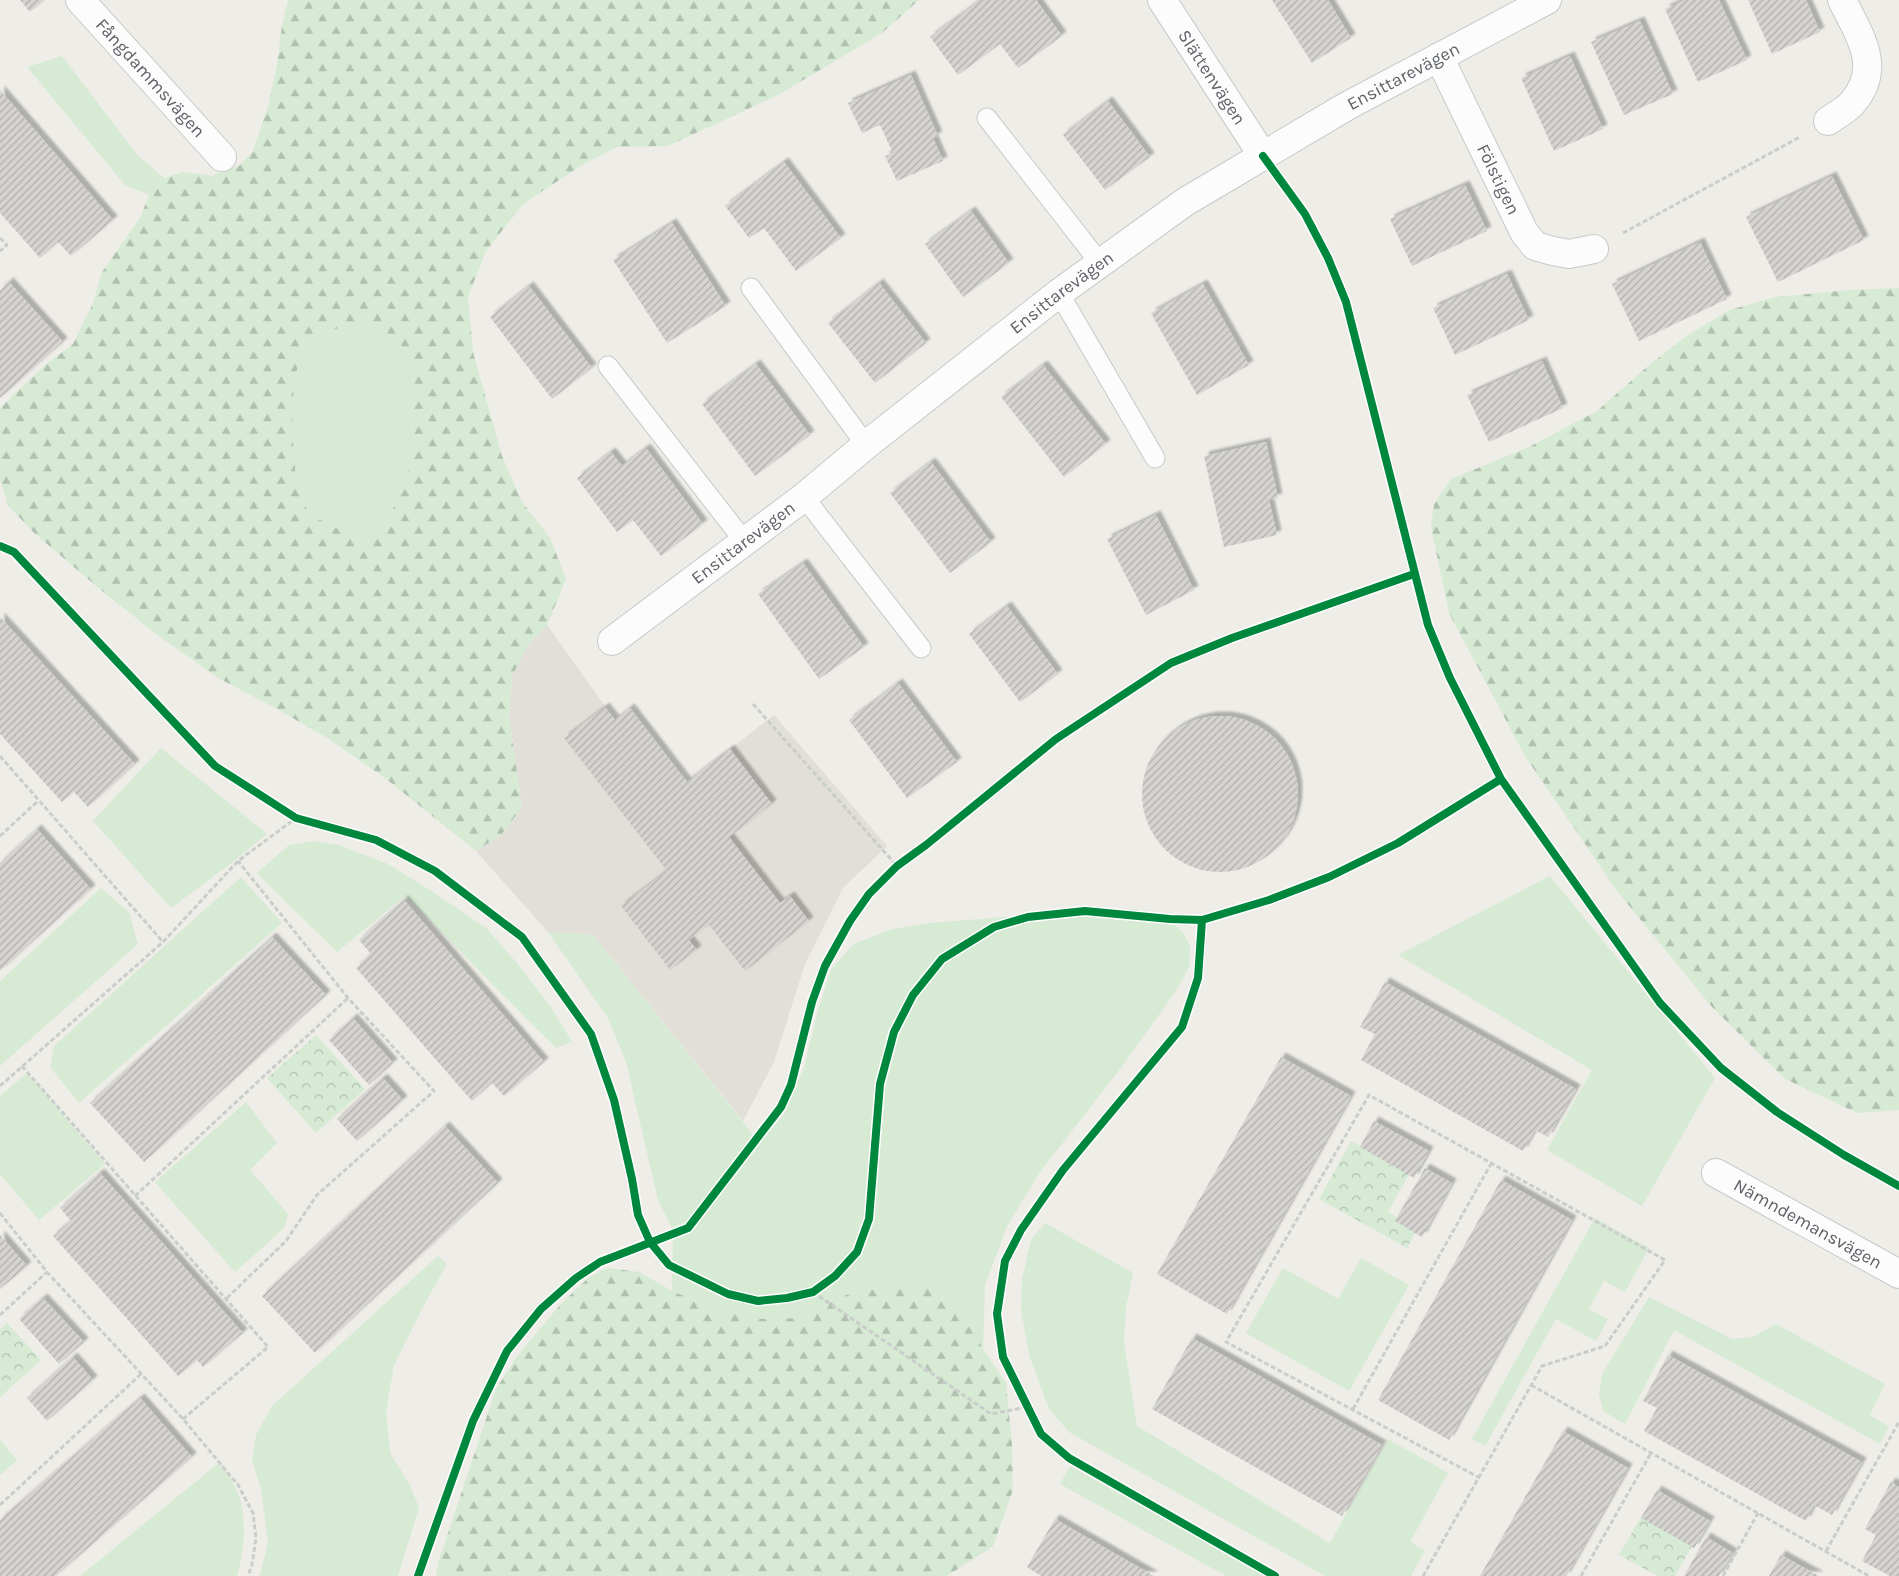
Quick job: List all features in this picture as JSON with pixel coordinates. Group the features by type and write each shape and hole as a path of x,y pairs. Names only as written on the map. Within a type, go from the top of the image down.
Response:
{"street":[{"name":"Fångdammsvägen","path":"80,0 222,157"},
{"name":"Slättenvägen","path":"1162,0 1263,156"},
{"name":"Ensittarevägen","path":"612,641 804,497 866,445 1059,294 1185,202 1347,106 1547,0"},
{"path":"1828,121 1852,104 1865,85 1868,65 1865,46 1842,0"},
{"name":"Fölstigen","path":"1439,57 1524,232 1535,246 1569,254 1594,249"},
{"name":"Nämndemansvägen","path":"1716,1173 1899,1274"}],"lane":[{"path":"987,118 1100,263"},
{"path":"750,288 866,445"},
{"path":"1059,294 1155,458"},
{"path":"608,366 744,542"},
{"path":"804,497 921,648"}],"path":[{"path":"1594,249 1828,121"},
{"path":"0,238 7,245 0,252"},
{"path":"753,704 897,866"},
{"path":"0,756 163,942"},
{"path":"0,836 38,801"},
{"path":"0,1086 163,942 238,860 296,818"},
{"path":"227,1298 286,1240 317,1195 434,1091 348,998 238,860"},
{"path":"135,1196 348,998"},
{"path":"22,1066 268,1347 183,1419"},
{"path":"1423,1576 1480,1478 1542,1366 1605,1346 1665,1260 1369,1095 1226,1342 1480,1478"},
{"path":"1353,1409 1492,1162"},
{"path":"0,1213 47,1272 183,1419 238,1485 252,1514 256,1538 252,1565 248,1576"},
{"path":"0,1315 47,1272"},
{"path":"813,1292 991,1414 1027,1407"},
{"path":"0,1505 142,1374"},
{"path":"1531,1385 1869,1576"},
{"path":"1826,1551 1899,1422"},
{"path":"1581,1576 1651,1453"},
{"path":"1723,1576 1758,1514"}],"shaded area":[{"path":"547,625 615,720 630,708 687,782 774,715 887,846 843,888 805,964 774,1062 743,1121 593,935 548,932 476,851 502,834 522,807 509,716 512,676 529,643"}],"green space":[{"path":"288,0 919,0 882,33 778,95 668,146 617,147 582,165 523,204 486,251 468,297 473,352 502,456 522,502 550,538 566,579 547,625 529,643 512,676 509,716 522,807 502,834 476,851 385,778 329,739 220,679 156,634 32,531 8,505 0,480 0,408 44,366 73,344 93,303 102,272 140,218 149,195 164,178 183,172 212,176 240,165 253,151 269,103 277,65 282,25","holes":["357,324 380,327 409,354 415,387 411,463 385,529 363,536 338,529 309,514 296,481 292,427 294,385 301,351 327,331"]},
{"path":"62,56 137,155 164,178 149,195 125,185 27,67"},
{"path":"1899,288 1899,1110 1857,1113 1785,1079 1712,1007 1617,891 1525,756 1449,613 1431,527 1434,504 1451,479 1529,447 1597,411 1648,366 1685,337 1729,310 1776,297 1849,290"},
{"path":"357,324 380,327 398,342 409,354 415,387 411,463 385,529 363,536 338,529 309,514 296,481 292,427 294,385 301,351 327,331"},
{"path":"161,748 267,834 171,908 93,821"},
{"path":"314,841 339,845 388,864 486,928 516,962 551,1007 572,1042 556,1048 405,896 337,952 257,873 289,845"},
{"path":"1550,876 1715,1078 1642,1206 1547,1150 1592,1070 1398,955"},
{"path":"241,877 282,923 79,1103 50,1067 54,1046"},
{"path":"101,888 129,912 138,944 0,1066 0,981"},
{"path":"1135,909 1163,916 1183,932 1190,946 1189,967 1176,991 1123,1065 1040,1172 1007,1226 985,1285 983,1349 963,1307 935,1287 897,1285 846,1295 801,1318 750,1319 706,1305 672,1291 673,1230 658,1200 626,1062 608,1018 548,932 593,935 759,1142 783,1116 804,1068 817,1014 831,969 854,944 892,929 930,923 1066,912"},
{"path":"316,1035 365,1089 316,1133 267,1078"},
{"path":"27,1073 105,1164 39,1220 0,1174 0,1096"},
{"path":"246,1102 277,1143 250,1170 288,1214 284,1228 235,1272 155,1182"},
{"path":"1351,1141 1409,1174 1388,1212 1417,1229 1407,1248 1319,1199"},
{"path":"1595,1218 1649,1248 1625,1292 1604,1281 1589,1309 1608,1319 1596,1341 1556,1319 1485,1446 1472,1439"},
{"path":"1045,1223 1133,1273 1126,1307 1124,1342 1137,1426 1330,1543 1388,1439 1448,1473 1410,1542 1425,1550 1411,1576 1325,1576 1069,1432 1049,1409 1030,1358 1021,1311 1022,1280 1031,1240"},
{"path":"438,1256 447,1264 394,1365 386,1412 390,1453 410,1485 419,1508 398,1576 260,1576 268,1542 261,1489 252,1460 256,1435 272,1406"},
{"path":"1361,1258 1409,1285 1349,1391 1246,1333 1283,1268 1338,1299"},
{"path":"607,1268 639,1272 672,1291 706,1305 750,1319 801,1318 846,1295 897,1285 935,1287 963,1307 983,1349 1006,1383 1012,1444 1013,1490 993,1546 947,1576 436,1576 439,1560 496,1389 517,1356 560,1305 588,1278"},
{"path":"1649,1297 1732,1339 1753,1337 1776,1324 1885,1384 1870,1415 1889,1427 1880,1444 1674,1330 1625,1424 1603,1411 1599,1394 1602,1374"},
{"path":"7,1323 41,1360 0,1397 0,1329"},
{"path":"0,1440 17,1460 0,1475"},
{"path":"220,1462 237,1492 243,1512 243,1540 237,1576 80,1576"},
{"path":"1070,1466 1268,1576 1226,1576 1060,1484"},
{"path":"1641,1517 1692,1546 1675,1576 1658,1576 1619,1555"}],"building":[{"path":"20,0 44,0 30,12"},
{"path":"981,0 1036,0 1062,36 1018,68 1000,44 958,75 930,37"},
{"path":"1272,0 1328,0 1351,38 1312,63"},
{"path":"1685,0 1719,0 1747,60 1698,82 1665,9"},
{"path":"1748,0 1806,0 1820,32 1772,54"},
{"path":"1640,21 1673,94 1624,115 1591,42"},
{"path":"1570,56 1603,129 1554,151 1521,78"},
{"path":"911,75 938,136 933,138 943,161 897,181 885,156 893,153 880,125 862,133 848,103"},
{"path":"0,90 113,220 71,256 58,242 40,258 0,213"},
{"path":"1108,101 1150,157 1105,190 1063,135"},
{"path":"784,162 841,238 796,271 764,228 749,238 725,206"},
{"path":"1832,176 1864,240 1778,282 1746,217"},
{"path":"1465,185 1487,231 1412,266 1390,219"},
{"path":"971,211 1009,263 963,297 925,244"},
{"path":"672,223 726,306 667,343 613,260"},
{"path":"1700,242 1727,299 1639,341 1612,284"},
{"path":"1507,274 1529,320 1455,355 1433,308"},
{"path":"9,282 63,342 0,398 0,290"},
{"path":"879,283 926,343 875,383 828,323"},
{"path":"1203,284 1249,365 1197,395 1151,313"},
{"path":"529,286 592,368 552,399 490,317"},
{"path":"1542,361 1563,408 1489,442 1467,395"},
{"path":"756,364 810,435 755,476 702,404"},
{"path":"1043,365 1106,444 1064,477 1001,397"},
{"path":"1266,442 1278,498 1269,500 1277,535 1224,547 1204,456"},
{"path":"646,448 703,524 661,556 633,520 617,532 577,478 611,452 622,466"},
{"path":"931,462 991,542 950,573 890,493"},
{"path":"1156,515 1194,590 1146,615 1107,539"},
{"path":"803,563 864,647 819,679 758,594"},
{"path":"1007,606 1058,674 1020,702 969,634"},
{"path":"0,617 135,764 88,807 73,791 62,802 0,734"},
{"path":"898,683 957,762 907,798 849,720"},
{"path":"605,707 615,720 630,708 687,782 730,749 772,804 729,837 780,903 790,896 809,921 745,971 709,925 689,940 697,950 670,970 621,906 667,871 564,738"},
{"path":"1212,716 1228,716 1243,719 1257,725 1270,733 1281,744 1295,771 1298,794 1297,809 1289,831 1281,844 1270,855 1243,869 1228,872 1212,872 1197,869 1183,863 1170,855 1159,844 1145,817 1142,802 1142,786 1145,771 1151,757 1159,744 1170,733 1197,719"},
{"path":"37,829 91,889 0,971 0,863"},
{"path":"404,900 544,1062 504,1096 492,1083 472,1101 356,968 371,954 359,940"},
{"path":"272,937 326,995 144,1162 90,1103"},
{"path":"1385,982 1576,1089 1548,1137 1535,1130 1523,1151 1361,1060 1375,1034 1360,1027"},
{"path":"353,1018 393,1063 369,1085 329,1040"},
{"path":"1281,1057 1351,1096 1227,1314 1157,1274"},
{"path":"383,1078 403,1100 357,1141 337,1119"},
{"path":"1374,1121 1429,1151 1414,1178 1360,1147"},
{"path":"445,1126 498,1183 315,1353 262,1296"},
{"path":"1425,1168 1452,1183 1422,1237 1395,1221"},
{"path":"100,1173 243,1333 203,1367 197,1360 178,1376 53,1236 71,1221 60,1208"},
{"path":"1501,1180 1572,1220 1449,1440 1378,1400"},
{"path":"0,1235 27,1266 0,1289"},
{"path":"43,1298 84,1342 59,1364 19,1319"},
{"path":"1192,1338 1382,1445 1342,1516 1152,1409"},
{"path":"1668,1355 1862,1462 1832,1515 1814,1505 1806,1521 1644,1431 1657,1408 1643,1401"},
{"path":"73,1357 93,1380 47,1421 27,1398"},
{"path":"140,1398 192,1457 56,1576 0,1576 0,1520"},
{"path":"1563,1431 1628,1468 1566,1576 1480,1576"},
{"path":"1891,1482 1899,1487 1899,1576 1890,1576 1862,1561 1876,1535 1865,1529"},
{"path":"1657,1490 1710,1521 1694,1548 1641,1518"},
{"path":"1055,1519 1154,1576 1041,1576 1027,1567"},
{"path":"1706,1537 1733,1553 1719,1576 1684,1576"},
{"path":"1781,1555 1819,1576 1769,1576"}],"cycle path":[{"path":"1263,156 1305,214 1328,258 1346,302 1428,625 1450,678 1501,779 1660,1003 1721,1068 1777,1112 1844,1155 1899,1186"},
{"path":"0,546 14,552 215,766 296,818 376,840 435,871 522,937 591,1034 614,1100 638,1215 650,1242 669,1265 728,1294 758,1301 787,1298 813,1292 835,1276 857,1252 869,1219 880,1084 894,1032 913,995 942,959 994,927 1028,917 1085,911 1202,920 1269,900 1329,877 1398,843 1501,779"},
{"path":"418,1576 473,1421 507,1351 541,1309 576,1278 600,1262 688,1228 781,1107 791,1085 812,1002 825,966 850,921 869,894 897,866 926,845 1056,739 1171,663 1232,638 1414,574"},
{"path":"1202,920 1198,978 1182,1027 1063,1170 1021,1230 1005,1261 997,1314 1003,1357 1041,1434 1069,1458 1275,1576"}]}
